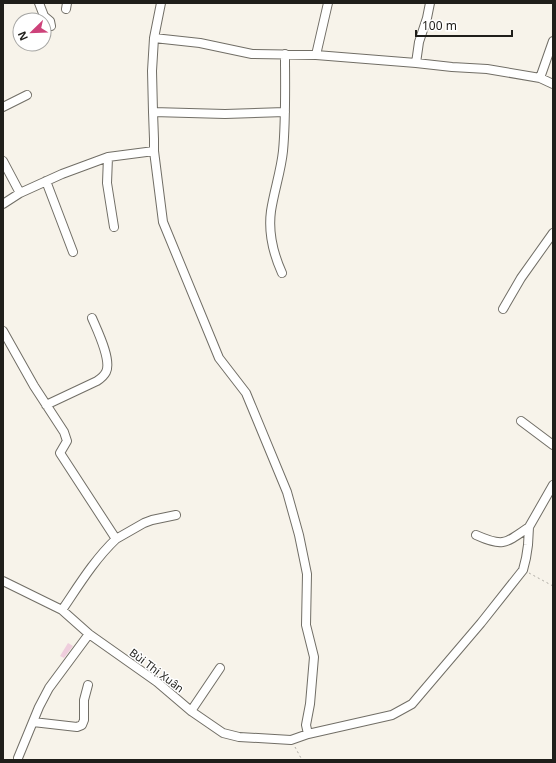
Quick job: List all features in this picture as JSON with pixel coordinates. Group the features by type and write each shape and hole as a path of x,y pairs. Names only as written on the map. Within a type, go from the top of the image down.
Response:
{"street":[{"path":"161,3 154,38 152,71 154,151 163,222 219,358 246,393 287,492 299,535 307,574 306,625 314,657 310,704 306,725 308,734"},
{"path":"316,55 328,3"},
{"path":"416,63 419,42 430,3"},
{"path":"154,38 200,43 252,54 316,55 416,63 452,68 488,69 540,78 553,84"},
{"path":"540,78 553,41"},
{"path":"282,272 271,242 270,217 281,164 283,146 286,54"},
{"path":"3,107 27,95"},
{"path":"153,112 225,114 285,112"},
{"path":"3,204 46,181 108,157 154,151"},
{"path":"108,157 107,183 114,226"},
{"path":"3,161 20,194"},
{"path":"46,181 73,252"},
{"path":"503,309 521,278 553,232"},
{"path":"46,405 97,381 102,378 107,371 107,357 92,318"},
{"path":"3,332 34,386 64,432 67,440 60,453 116,539"},
{"path":"521,421 553,445"},
{"path":"476,535 495,542 503,542 514,537 529,527 553,485"},
{"path":"62,610 93,564 116,539 144,523 176,515"},
{"path":"523,570 528,545 529,527"},
{"name":"Bùi Thị Xuân","path":"3,581 62,610 89,634 157,682 191,710 223,733 239,737 291,740 308,734 392,715 412,704 481,624 523,570"},
{"path":"18,758 49,688 89,634"},
{"path":"191,710 220,668"},
{"path":"33,722 78,727 82,725 84,720 84,700 88,685"}],"path":[{"path":"523,570 553,586"},
{"path":"291,740 302,760"}],"building":[{"path":"68,643 73,646 64,658 60,656"}]}
